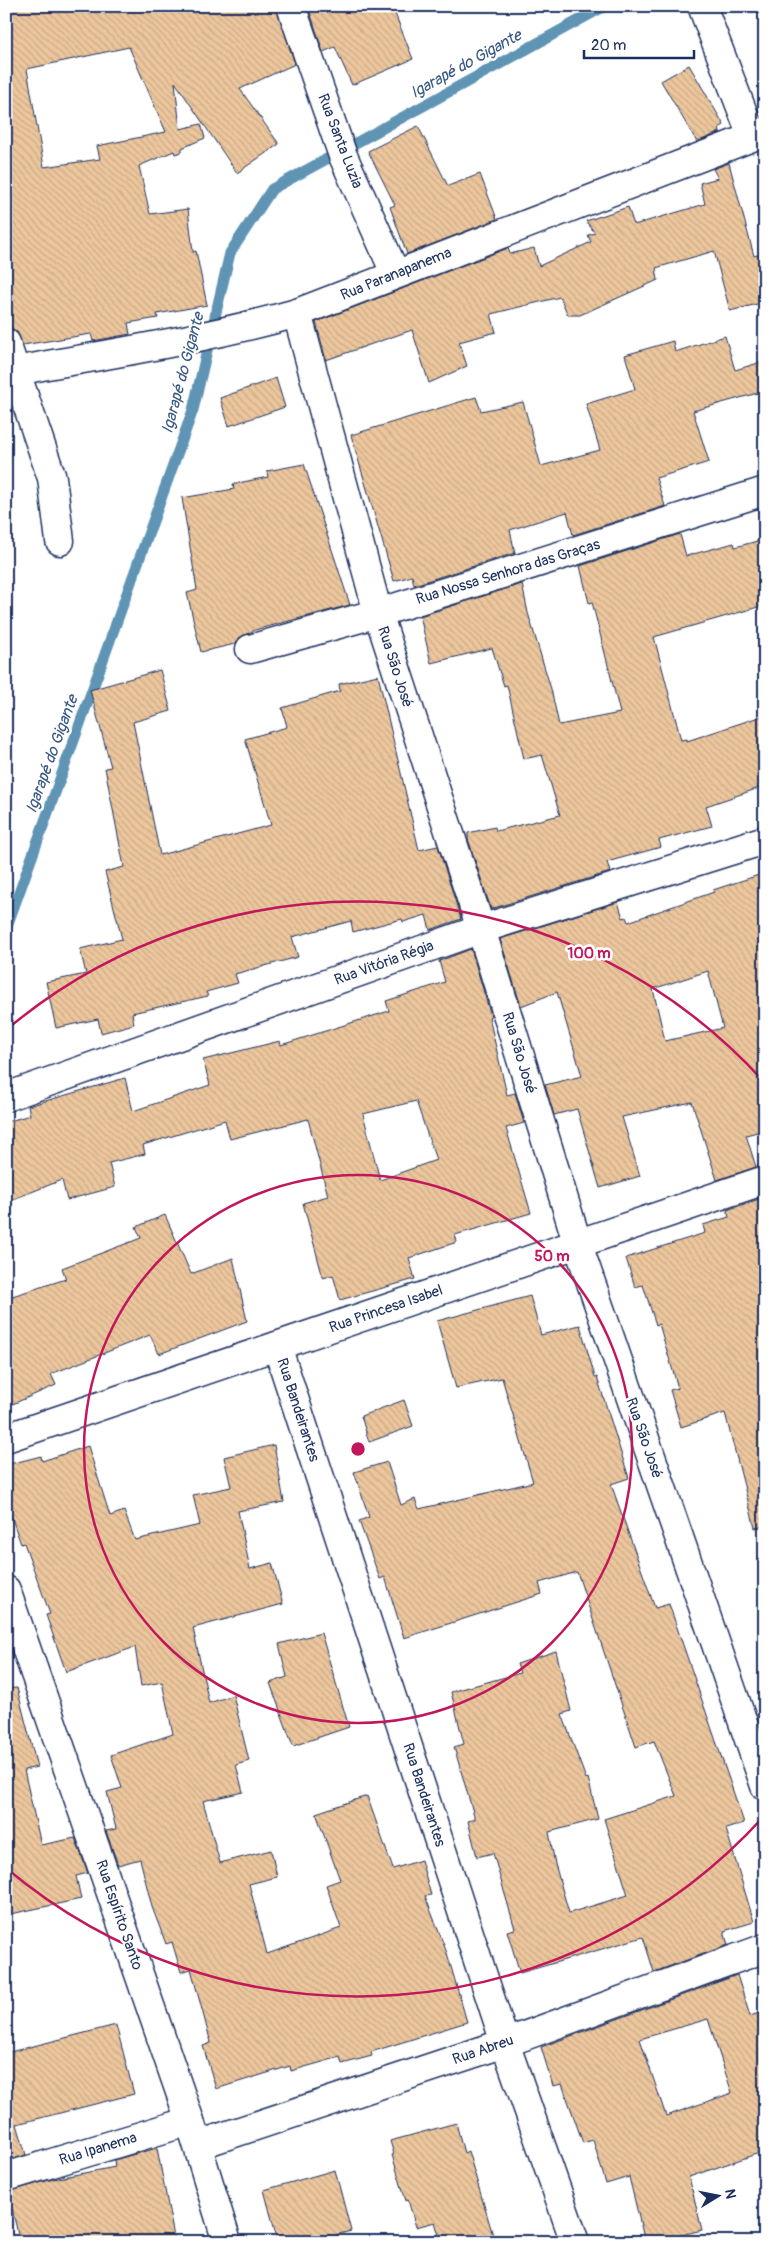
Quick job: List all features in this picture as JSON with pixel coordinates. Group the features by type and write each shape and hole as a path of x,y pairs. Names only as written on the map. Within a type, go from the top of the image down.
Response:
{"street":[{"name":"Rua Santa Luzia","path":"291,6 343,156 395,273"},
{"path":"702,6 758,134"},
{"name":"Rua Paranapanema","path":"15,371 131,350 297,313 395,273 758,134"},
{"name":"Rua São José","path":"297,313 378,613 481,929 578,1245 765,1786"},
{"path":"6,343 52,478 60,541"},
{"name":"Rua Nossa Senhora das Graças","path":"250,649 378,613 765,491"},
{"name":"Rua Vitória Régia","path":"6,1097 481,929 765,840"},
{"name":"Rua Princesa Isabel","path":"6,1438 765,1180"},
{"name":"Rua Bandeirantes","path":"277,1346 505,2043 575,2242"},
{"name":"Rua Espírito Santo","path":"6,1590 194,2133 227,2242"},
{"name":"Rua Abreu","path":"194,2133 505,2043 765,1948"},
{"name":"Rua Ipanema","path":"6,2176 194,2133"}],"building":[{"path":"32,6 276,6 295,64 240,89 279,144 237,173 175,82 180,129 201,124 205,138 182,148 182,152 175,154 174,151 139,166 150,214 188,209 193,252 196,251 207,305 157,314 158,318 128,323 130,334 93,341 91,334 23,345 17,332 11,328 6,302 6,11","holes":["129,47 166,132 97,146 100,159 44,167 27,69"]},
{"path":"308,6 392,6 413,59 352,85 335,47 323,52"},
{"path":"689,65 724,125 719,128 720,132 697,142 661,81"},
{"path":"418,126 448,186 480,174 497,219 407,254 390,207 395,205 368,151"},
{"path":"729,163 754,256 765,253 765,302 730,311 714,251 656,268 658,280 580,315 568,315 560,297 491,314 496,332 459,342 467,366 429,383 412,330 326,360 316,322 508,248 510,254 534,248 539,266 591,242 588,235 595,233 586,221 628,207 634,225 705,204 700,183 718,178 713,169"},
{"path":"725,336 735,370 765,361 765,391 693,411 709,462 656,478 665,506 573,535 567,512 510,530 515,553 414,585 412,576 394,581 351,435 476,397 481,411 523,402 541,466 600,450 586,404 635,389 625,355 673,341 675,352"},
{"path":"276,378 285,407 229,426 220,398"},
{"path":"304,464 350,605 255,630 239,638 235,644 201,652 187,593 197,590 182,498 234,489 233,484 268,477 267,471"},
{"path":"680,534 686,556 734,543 735,547 765,539 765,605 654,637 681,740 687,739 687,741 765,715 765,786 706,806 712,826 659,840 661,847 607,862 610,872 491,909 468,839 468,833 495,827 496,831 560,815 542,755 524,759 507,685 504,686 492,648 431,663 420,616 522,584 528,613 551,689 559,725 620,713 592,602 589,603 580,566"},
{"path":"160,670 171,711 133,722 160,855 271,825 245,739 287,727 282,708 340,691 339,684 378,675 419,850 438,846 461,919 430,930 426,915 403,922 402,919 353,932 351,921 292,937 298,957 235,974 238,983 206,992 208,996 132,1013 134,1024 101,1033 98,1019 56,1028 46,982 86,974 80,949 122,939 105,872 124,867 105,768 111,767 90,690"},
{"path":"765,873 765,1130 746,1135 756,1167 717,1180 692,1102 622,1117 640,1176 600,1188 577,1109 554,1115 545,1085 582,1076 557,992 521,1006 500,939 618,902 623,918 626,917 628,922 714,892 713,890","holes":["708,971 723,1028 665,1041 653,989"]},
{"path":"471,949 491,1016 489,1017 507,1095 515,1093 524,1123 506,1128 531,1213 455,1235 457,1242 409,1258 415,1279 340,1300 333,1275 323,1278 303,1203 328,1196 308,1119 230,1139 225,1120 143,1145 145,1154 109,1163 115,1187 67,1200 62,1180 6,1202 6,1122 30,1115 28,1106 125,1078 133,1111 210,1085 203,1060 280,1041 281,1045 389,1011 386,1001 445,982 439,961","holes":["416,1101 436,1160 380,1180 363,1114"]},
{"path":"765,1197 765,1526 755,1528 725,1413 681,1427 670,1390 678,1388 659,1324 656,1325 643,1285 635,1287 626,1258 705,1233 703,1225 729,1217 727,1210"},
{"path":"165,1215 191,1274 233,1258 247,1321 159,1354 150,1335 51,1374 56,1385 6,1407 6,1298 66,1279 62,1268 141,1238 136,1227"},
{"path":"530,1296 541,1335 580,1325 595,1377 597,1377 629,1478 611,1484 655,1608 669,1604 744,1823 726,1829 754,1922 724,1931 728,1945 654,1972 643,1937 520,1973 507,1931 515,1929 493,1853 477,1857 468,1821 475,1819 454,1747 464,1744 451,1692 520,1673 517,1664 556,1651 571,1711 562,1714 586,1779 588,1778 598,1819 549,1832 555,1864 569,1913 628,1895 604,1819 676,1796 654,1741 636,1747 577,1572 539,1583 542,1594 404,1638 385,1577 380,1579 359,1521 369,1517 354,1472 387,1462 401,1505 415,1499 419,1509 533,1482 502,1378 456,1388 437,1321"},
{"path":"404,1400 413,1426 369,1442 361,1416"},
{"path":"274,1445 284,1502 238,1511 250,1569 272,1563 283,1604 193,1628 209,1703 233,1695 249,1761 236,1765 243,1792 203,1801 220,1863 271,1850 277,1877 249,1884 267,1954 341,1928 326,1885 340,1880 316,1813 367,1796 393,1869 421,1860 431,1895 425,1896 447,1953 467,2022 371,2052 372,2056 342,2064 340,2057 291,2071 290,2066 216,2089 203,2046 211,2043 191,1969 181,1972 172,1942 166,1944 152,1907 140,1859 118,1865 106,1831 116,1829 107,1792 122,1788 111,1755 173,1734 162,1682 141,1686 135,1647 66,1672 46,1615 50,1614 24,1543 21,1544 6,1502 6,1465 41,1456 42,1461 88,1446 110,1516 124,1511 135,1540 200,1525 193,1495 231,1487 224,1457"},
{"path":"321,1633 349,1727 293,1746 270,1683 287,1677 279,1644"},
{"path":"17,1688 37,1767 24,1770 41,1845 75,1838 88,1873 76,1876 81,1899 6,1915 6,1689"},
{"path":"737,1975 750,2016 765,2011 765,2151 689,2177 702,2230 653,2242 645,2242 629,2177 606,2184 593,2140 583,2143 562,2084 553,2086 541,2047","holes":["708,2019 732,2093 666,2116 640,2039"]},
{"path":"116,2025 134,2094 17,2124 26,2155 6,2161 6,2053"},
{"path":"456,2123 464,2153 468,2151 495,2242 441,2242 435,2222 416,2227 408,2200 406,2201 392,2155 394,2154 390,2141"},
{"path":"157,2148 175,2242 20,2242 8,2192 53,2179 115,2167 114,2160"},
{"path":"335,2170 351,2231 336,2235 337,2242 278,2242 264,2190"}],"waterway":[{"name":"Igarapé do Gigante","path":"6,929 193,410 230,253 272,189 605,6"}]}
